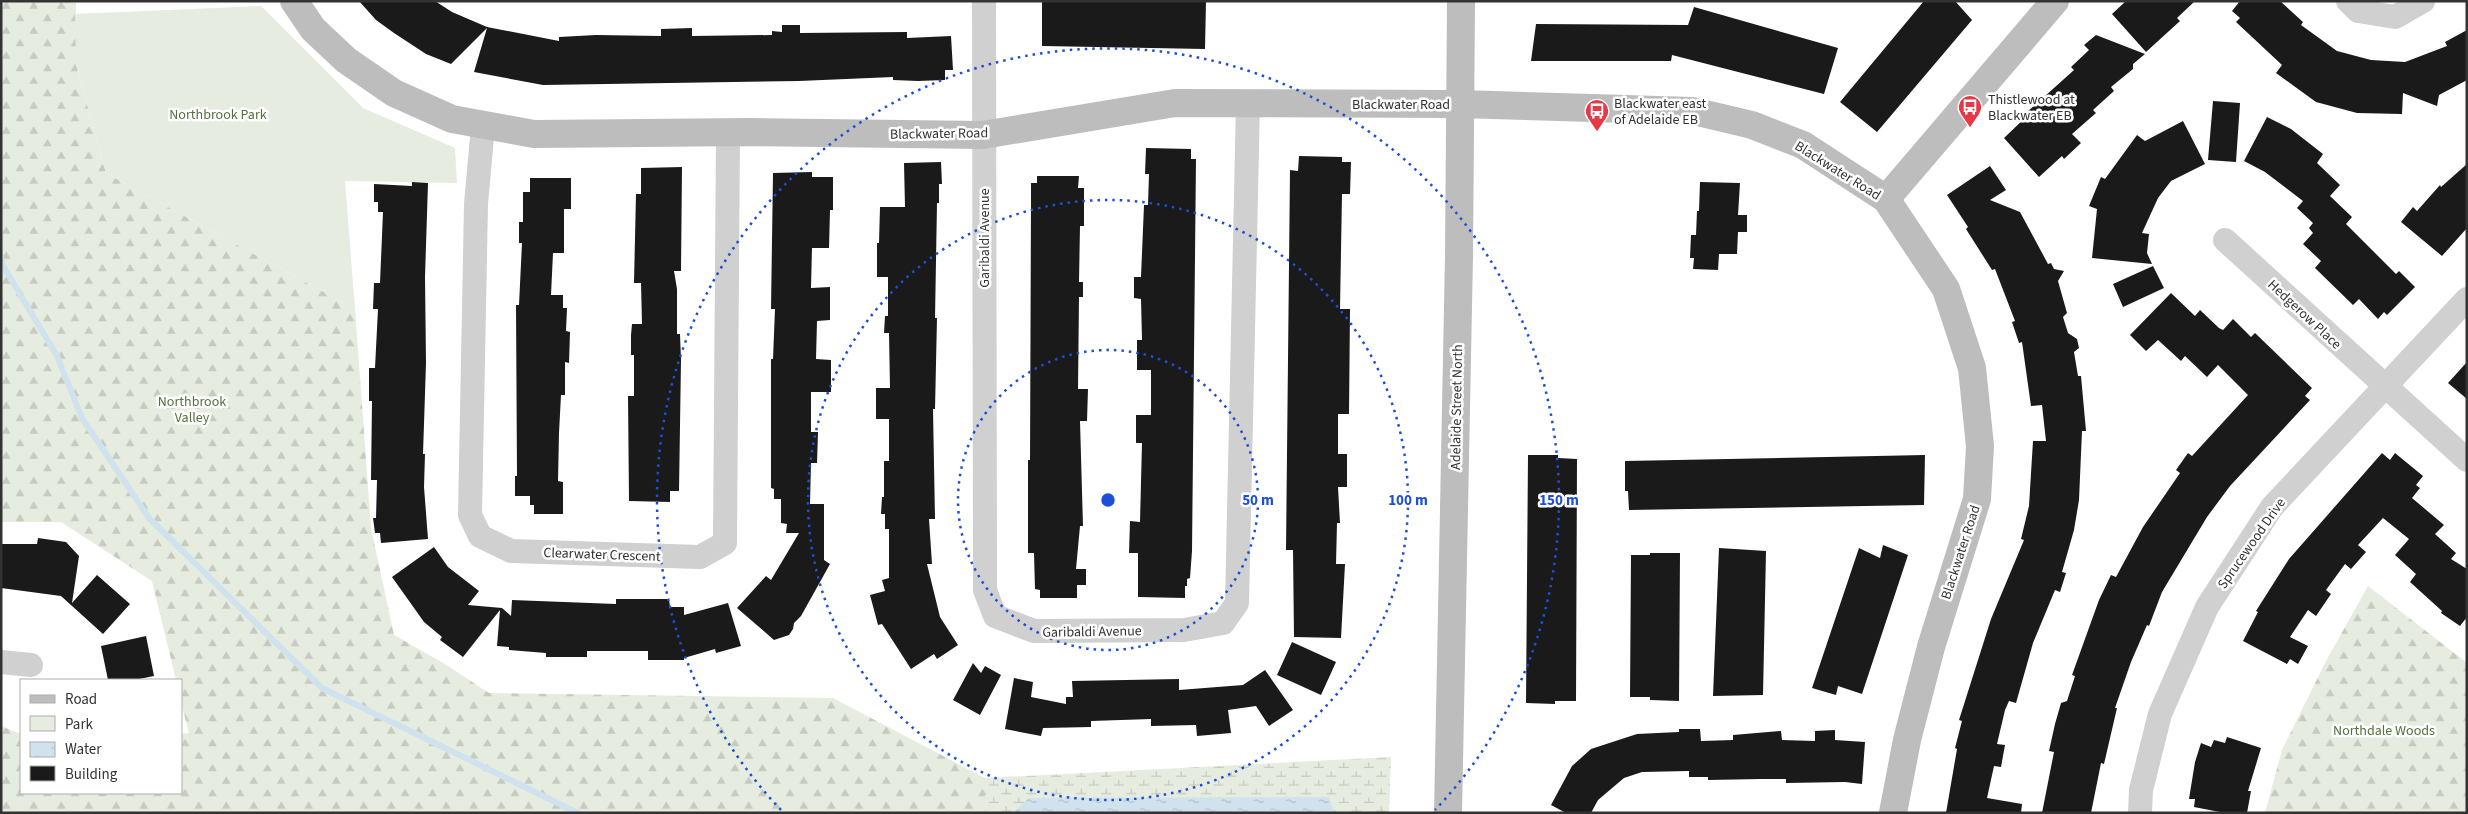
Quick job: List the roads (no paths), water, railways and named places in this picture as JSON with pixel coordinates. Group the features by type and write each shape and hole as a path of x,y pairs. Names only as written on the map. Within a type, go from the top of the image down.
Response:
{"street":[{"name":"Blackwater Road","path":"294,1 313,29 346,60 394,93 452,119 534,134 984,135 1175,103 1460,104 1693,111 1752,125 1803,145 1886,199 1946,289 1972,368 1980,446 1977,499 1931,647 1907,740 1892,813"},
{"name":"Garibaldi Avenue","path":"984,1 985,590 995,616 1034,632 1184,630 1223,623 1237,603 1248,103"},
{"name":"Adelaide Street North","path":"1448,813 1461,1"},
{"path":"1886,199 2055,1"},
{"path":"2348,1 2358,12 2395,17 2423,1"},
{"name":"Clearwater Crescent","path":"483,126 476,204 470,515 480,536 511,551 680,556 700,556 725,544 728,133"},
{"name":"Hedgerow Place","path":"2225,240 2385,388 2467,460"},
{"name":"Sprucewood Drive","path":"2140,813 2141,790 2160,714 2207,607 2272,506 2467,299"},
{"path":"1,662 31,665"}],"water":[{"path":"1329,797 1334,813 1013,813 1029,798"}],"waterway":[{"path":"1,256 2,264 57,356 82,418 149,518 322,688 578,813"}],"place":[{"name":"Thistlewood at Blackwater EB","path":"1970,128"},
{"name":"Blackwater east of Adelaide EB","path":"1597,132"}],"park label":[{"name":"Northbrook Park","path":"218,114"},
{"name":"Northbrook Valley","path":"192,410"},
{"name":"Northdale Woods","path":"2384,730"}]}
